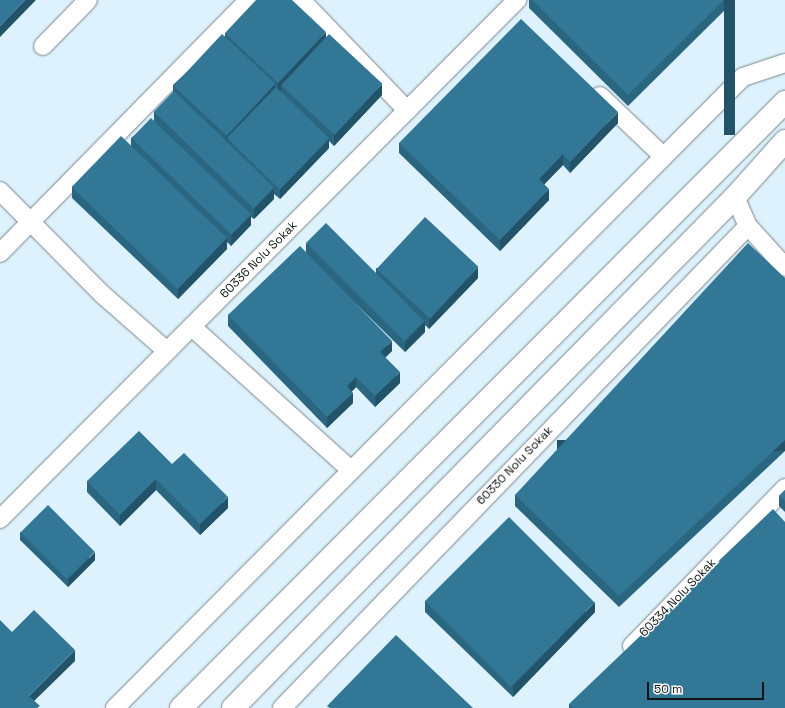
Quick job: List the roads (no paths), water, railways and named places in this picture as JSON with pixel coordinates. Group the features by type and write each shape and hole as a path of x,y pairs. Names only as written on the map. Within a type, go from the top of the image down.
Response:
{"street":[{"path":"43,46 88,0"},
{"path":"0,252 249,0"},
{"path":"301,0 407,110"},
{"name":"60336 Nolu Sokak","path":"0,519 407,110 515,10"},
{"path":"115,708 662,155 743,77 785,63"},
{"path":"588,85 662,155"},
{"path":"181,708 785,102"},
{"path":"233,708 735,197 785,141"},
{"path":"0,190 103,296 168,351"},
{"path":"735,197 748,226 785,267"},
{"name":"60330 Nolu Sokak","path":"282,708 748,226"},
{"path":"192,327 351,470"},
{"name":"60334 Nolu Sokak","path":"620,657 785,488"}]}
